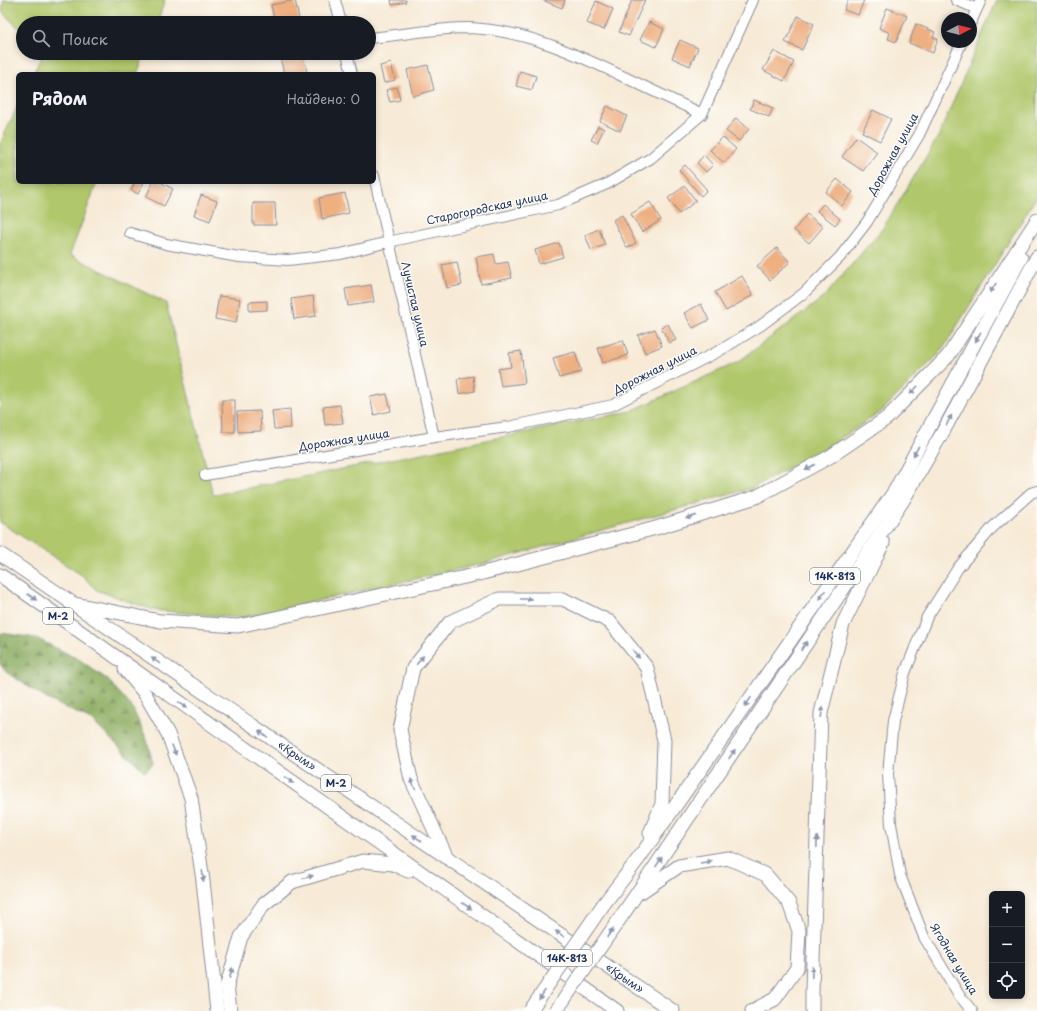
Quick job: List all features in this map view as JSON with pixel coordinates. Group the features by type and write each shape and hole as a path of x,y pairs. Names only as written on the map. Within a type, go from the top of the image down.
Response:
{"main road":[{"path":"70,603 160,621 238,626 480,574 656,528 756,497 831,456 887,418 948,356 1037,220"},
{"name":"14К-813","path":"530,1011 603,904 639,858 894,492 1037,229"},
{"name":"14К-813","path":"556,1011 635,897 902,502 944,430 1037,257"},
{"path":"812,1011 821,713 843,624 902,502"},
{"name":"«Крым»","path":"0,554 70,603 669,1008 686,1011"},
{"name":"М-2","path":"0,575 616,1011"},
{"path":"447,858 411,779 400,730 413,668 450,622 499,599 563,599 610,622 647,668 664,740 662,804 639,858"},
{"path":"117,658 145,694 168,734 191,798 203,881 216,1011"},
{"path":"635,897 679,866 728,858 766,875 788,903 799,931 797,968 775,999 752,1011"},
{"path":"230,1011 227,985 241,937 263,905 292,882 363,861 393,864 435,884"}],"street":[{"path":"335,0 339,16"},
{"name":"Старогородская улица","path":"130,233 166,244 239,257 288,260 341,254 388,242 558,205 607,184 651,158 702,114 753,0"},
{"path":"956,0 979,4"},
{"path":"376,37 429,30 469,28 509,32 556,46 702,114"},
{"name":"Дорожная улица","path":"205,475 434,437 508,427 613,405 719,351 760,326 804,292 840,257 867,222 919,135 959,48"},
{"path":"349,60 352,72"},
{"name":"Лучистая улица","path":"376,184 434,437"},
{"name":"Ягодная улица","path":"972,1011 959,994 924,937 900,875 891,824 888,774 893,721 904,673 927,617 958,568 993,527 1035,495"}],"green space":[{"path":"4,0 165,0 159,16 16,16 16,25 2,12"},
{"path":"997,0 1037,0 1037,196 941,352 881,412 826,448 752,488 482,564 241,618 153,610 96,590 83,576 0,522 0,144 16,109 16,184 96,184 70,255 166,303 213,495 631,411 738,362 824,297 883,228 938,137"},
{"path":"40,60 142,60 138,72 34,72"},
{"path":"1,633 36,638 80,660 108,680 132,707 147,740 153,764 145,772 91,720 47,699 6,672 0,664"}],"building":[{"path":"295,0 298,16 273,16 271,5"},
{"path":"391,0 406,0 406,2 392,5"},
{"path":"542,0 565,0 562,8"},
{"path":"632,0 645,0 629,36 619,32"},
{"path":"848,0 864,0 858,15 844,10"},
{"path":"596,1 613,9 604,30 587,23"},
{"path":"887,8 907,16 896,42 888,39 890,33 879,28"},
{"path":"798,16 814,24 802,50 785,42"},
{"path":"649,22 664,29 656,47 640,40"},
{"path":"916,24 935,32 933,37 938,39 933,53 909,43"},
{"path":"680,40 698,48 690,66 672,58"},
{"path":"774,51 794,62 784,81 763,70"},
{"path":"281,60 304,60 307,72 284,72"},
{"path":"391,63 395,80 384,83 380,66"},
{"path":"428,65 434,90 413,96 407,70"},
{"path":"520,71 536,76 532,90 516,86"},
{"path":"397,87 400,100 390,102 386,90"},
{"path":"754,100 773,108 769,117 750,109"},
{"path":"607,106 627,116 620,131 600,121"},
{"path":"873,110 891,119 880,141 862,132"},
{"path":"736,118 749,129 739,141 726,131"},
{"path":"598,126 604,129 597,143 591,140"},
{"path":"723,137 736,149 724,163 710,150"},
{"path":"856,137 877,152 863,171 842,157"},
{"path":"704,155 713,165 706,172 697,163"},
{"path":"685,165 707,190 701,196 679,170"},
{"path":"837,179 853,192 842,206 826,192"},
{"path":"134,184 143,184 138,194 131,190"},
{"path":"152,184 164,184 173,189 164,206 146,197"},
{"path":"685,186 696,201 679,214 668,198"},
{"path":"345,193 349,213 322,219 319,198"},
{"path":"201,195 217,201 210,221 194,215"},
{"path":"650,202 661,220 642,232 631,214"},
{"path":"253,203 275,203 276,225 253,225"},
{"path":"823,204 840,219 835,225 817,211"},
{"path":"807,214 823,227 809,243 794,230"},
{"path":"622,215 636,243 627,248 613,220"},
{"path":"599,229 605,245 591,250 585,235"},
{"path":"559,243 563,257 539,264 535,250"},
{"path":"777,248 790,262 770,280 757,266"},
{"path":"494,254 496,264 508,262 512,278 481,284 476,257"},
{"path":"457,262 462,285 447,288 442,265"},
{"path":"742,276 753,295 726,311 715,292"},
{"path":"371,285 374,302 348,306 345,289"},
{"path":"219,296 240,299 236,323 215,319"},
{"path":"313,296 316,316 294,319 291,299"},
{"path":"267,301 267,310 249,311 249,302"},
{"path":"701,304 709,320 693,328 684,313"},
{"path":"668,324 676,340 669,343 661,327"},
{"path":"655,329 662,346 645,353 638,335"},
{"path":"623,340 628,355 603,363 598,348"},
{"path":"521,351 525,383 501,386 498,369 511,367 509,353"},
{"path":"575,352 581,372 559,378 553,358"},
{"path":"473,376 475,391 459,394 457,379"},
{"path":"387,394 391,411 374,415 370,397"},
{"path":"222,400 235,400 235,432 223,432"},
{"path":"340,405 343,423 325,425 323,407"},
{"path":"290,409 291,428 274,429 272,411"},
{"path":"260,411 261,431 238,432 237,412"}]}
